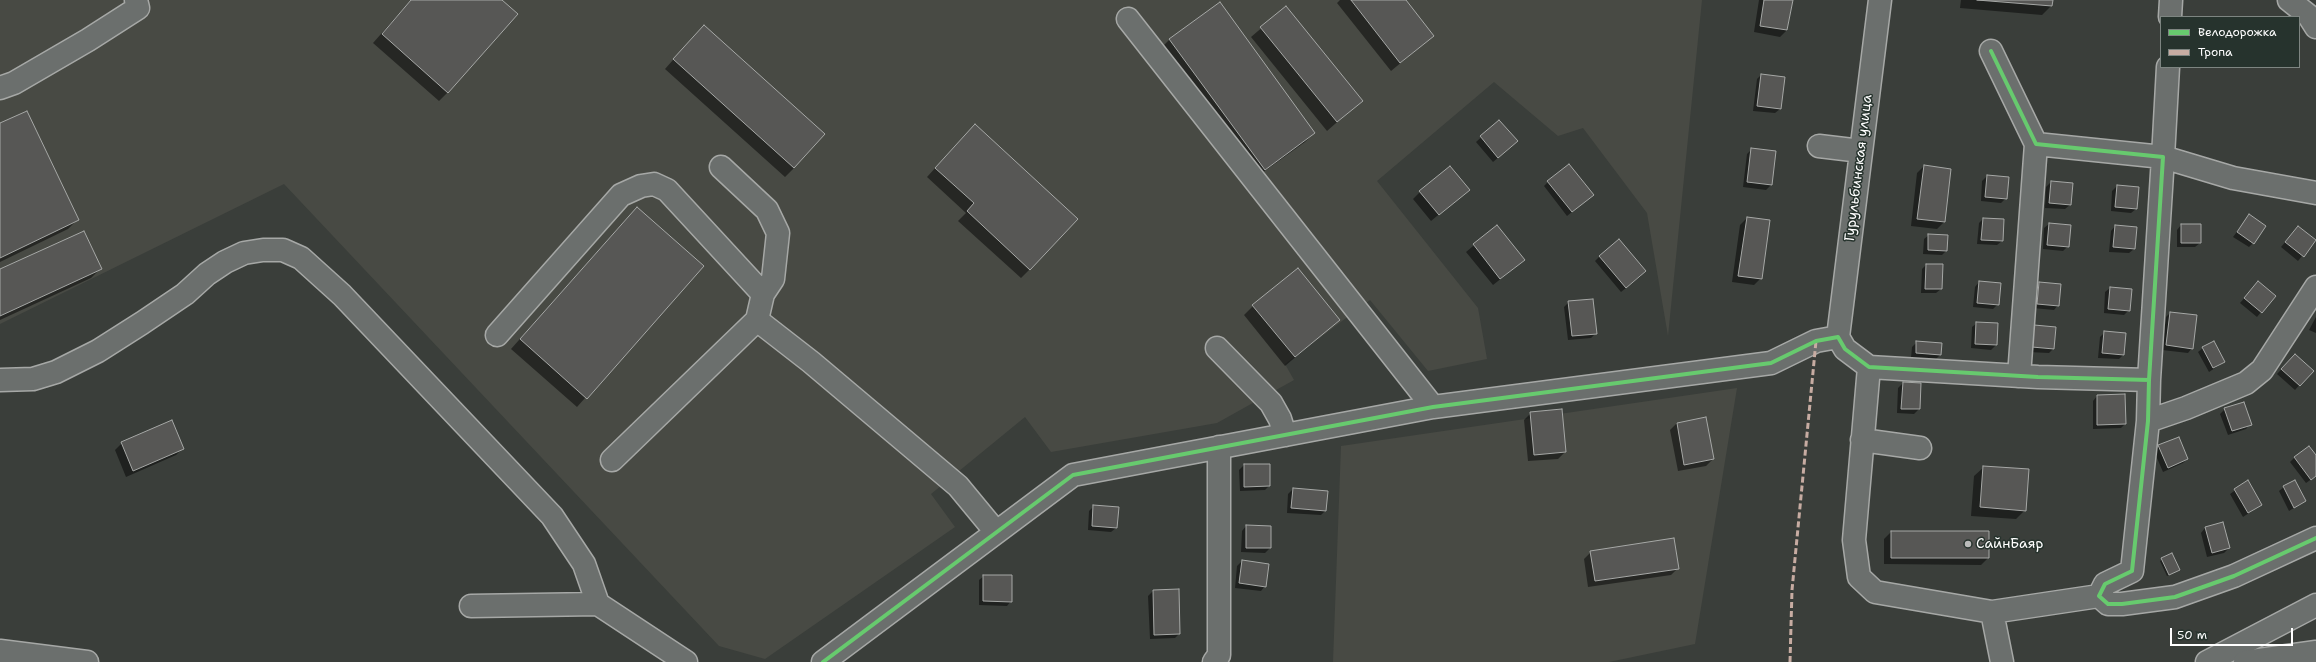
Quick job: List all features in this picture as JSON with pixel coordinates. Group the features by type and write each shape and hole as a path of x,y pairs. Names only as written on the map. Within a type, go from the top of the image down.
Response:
{"main road":[{"path":"0,88 14,83 88,40 138,8 136,0"},
{"name":"Гурульбинская улица","path":"1838,337 1880,0"},
{"path":"2170,16 2171,0"},
{"path":"2289,0 2309,16 2316,27"},
{"path":"1128,19 1433,407"},
{"path":"1991,50 2036,144 2019,376"},
{"path":"2099,596 2105,584 2132,571 2148,421 2149,380 2168,68"},
{"path":"2036,144 2163,157 2233,178 2316,193"},
{"path":"1819,146 1861,151"},
{"path":"612,460 757,320 763,294 773,279 778,233 767,210 721,167"},
{"path":"497,335 621,195 640,186 654,184 667,190 763,294"},
{"path":"0,380 33,379 56,372 98,351 142,324 186,294 207,274 225,262 244,253 263,250 283,250 301,258 342,295 552,516 584,564 598,604"},
{"path":"2148,421 2186,408 2246,383 2262,370 2316,287"},
{"path":"757,320 958,486 996,532"},
{"path":"823,662 1073,475 1433,407 1771,363 1816,341 1838,337 1845,349 1869,367 2019,376 2149,380"},
{"path":"1217,348 1271,403 1280,419 1285,435"},
{"path":"1869,367 1854,540 1859,577 1875,592 1992,612 2099,596"},
{"path":"1862,440 1920,448"},
{"path":"1214,662 1219,655 1219,447"},
{"path":"2099,596 2108,604 2122,604 2175,597 2234,576 2316,538"},
{"path":"471,606 598,604 686,662"},
{"path":"2207,662 2316,605"},
{"path":"1992,612 2002,662"},
{"path":"0,651 87,662"},
{"path":"2245,662 2316,652"}],"shaded area":[{"path":"0,0 1702,0 1668,336 1647,213 1583,128 1558,136 1494,82 1377,181 1478,308 1487,359 1428,371 1370,300 1285,364 1294,380 1217,423 1051,452 1025,417 931,494 955,527 765,659 719,646 284,184 0,324"},
{"path":"1737,388 1695,644 1609,662 1333,662 1341,446"}],"building":[{"path":"411,0 502,0 518,14 448,93 382,34"},
{"path":"1351,0 1406,0 1434,36 1400,63"},
{"path":"1764,0 1793,0 1787,30 1760,26"},
{"path":"1977,0 2053,0 2052,6"},
{"path":"1220,2 1315,133 1265,170 1169,39"},
{"path":"1286,6 1363,101 1337,122 1260,27"},
{"path":"704,25 825,134 794,168 673,59"},
{"path":"1761,74 1785,77 1781,109 1757,106"},
{"path":"27,111 79,220 0,258 0,123"},
{"path":"1499,120 1518,141 1498,158 1480,136"},
{"path":"975,124 1078,219 1030,270 967,211 974,203 935,168"},
{"path":"1751,148 1776,151 1772,185 1747,182"},
{"path":"1569,164 1594,195 1572,212 1547,181"},
{"path":"1924,165 1951,169 1945,222 1917,219"},
{"path":"1450,166 1470,190 1439,215 1419,191"},
{"path":"1987,175 2009,177 2007,199 1985,197"},
{"path":"2051,181 2073,183 2071,205 2049,203"},
{"path":"2117,185 2139,187 2137,209 2115,207"},
{"path":"637,207 704,266 587,399 520,339"},
{"path":"2249,214 2266,226 2254,244 2237,232"},
{"path":"1747,217 1770,220 1762,279 1738,276"},
{"path":"1983,218 2004,219 2003,241 1981,240"},
{"path":"2049,223 2071,225 2069,247 2047,245"},
{"path":"2181,224 2201,224 2201,243 2181,243"},
{"path":"1497,225 1525,260 1500,279 1473,244"},
{"path":"2115,225 2137,227 2135,249 2113,247"},
{"path":"2298,226 2316,240 2304,257 2285,242"},
{"path":"84,231 102,269 0,316 0,269"},
{"path":"1928,234 1948,235 1947,251 1928,250"},
{"path":"1619,239 1646,271 1626,288 1599,256"},
{"path":"1926,264 1943,264 1942,289 1925,289"},
{"path":"1298,268 1340,320 1295,357 1252,305"},
{"path":"1979,281 2001,283 1999,305 1977,303"},
{"path":"2258,281 2276,296 2262,313 2244,298"},
{"path":"2039,282 2061,284 2059,306 2037,304"},
{"path":"2110,287 2132,289 2130,311 2108,309"},
{"path":"1593,299 1597,334 1572,336 1568,301"},
{"path":"2170,312 2197,315 2193,349 2166,345"},
{"path":"1976,322 1998,323 1997,345 1975,344"},
{"path":"2034,325 2056,327 2054,349 2032,347"},
{"path":"2104,331 2126,333 2124,355 2102,353"},
{"path":"1916,341 1942,343 1941,355 1916,353"},
{"path":"2214,341 2225,362 2213,368 2202,347"},
{"path":"2295,354 2314,371 2300,386 2281,369"},
{"path":"1903,382 1921,383 1920,409 1901,409"},
{"path":"2125,394 2126,424 2097,425 2097,395"},
{"path":"2244,402 2252,425 2232,431 2224,408"},
{"path":"1562,409 1566,452 1534,455 1530,412"},
{"path":"1706,417 1714,459 1684,465 1677,423"},
{"path":"172,420 184,449 133,471 121,442"},
{"path":"2179,437 2188,459 2168,468 2158,445"},
{"path":"2309,446 2316,455 2316,476 2311,480 2294,457"},
{"path":"1244,464 1270,464 1270,486 1244,487"},
{"path":"1983,466 2029,469 2026,511 1980,507"},
{"path":"2248,480 2262,505 2248,513 2234,489"},
{"path":"2295,480 2306,501 2294,508 2283,486"},
{"path":"1293,488 1328,491 1326,511 1291,508"},
{"path":"1093,505 1119,507 1117,528 1092,526"},
{"path":"2223,522 2230,548 2212,553 2205,527"},
{"path":"1246,525 1271,526 1271,548 1246,548"},
{"path":"1891,531 1989,531 1989,558 1891,558"},
{"path":"1674,538 1679,569 1595,581 1590,551"},
{"path":"2172,553 2180,570 2169,575 2161,558"},
{"path":"1242,560 1269,564 1266,587 1239,583"},
{"path":"983,575 1012,575 1012,602 983,601"},
{"path":"1179,589 1180,634 1154,635 1153,590"}],"marked path":[{"path":"1790,662 1792,590 1816,341"}],"cycle path":[{"path":"1991,51 2036,144 2163,157 2149,380"},
{"path":"823,662 1073,475 1433,407 1771,363 1816,341 1838,337 1845,349 1869,367 2038,377 2149,380 2148,421 2132,571 2105,584 2099,596 2108,604 2122,604 2175,597 2234,576 2316,538"}],"place":[{"name":"СайнБаяр","path":"1968,544"}]}
